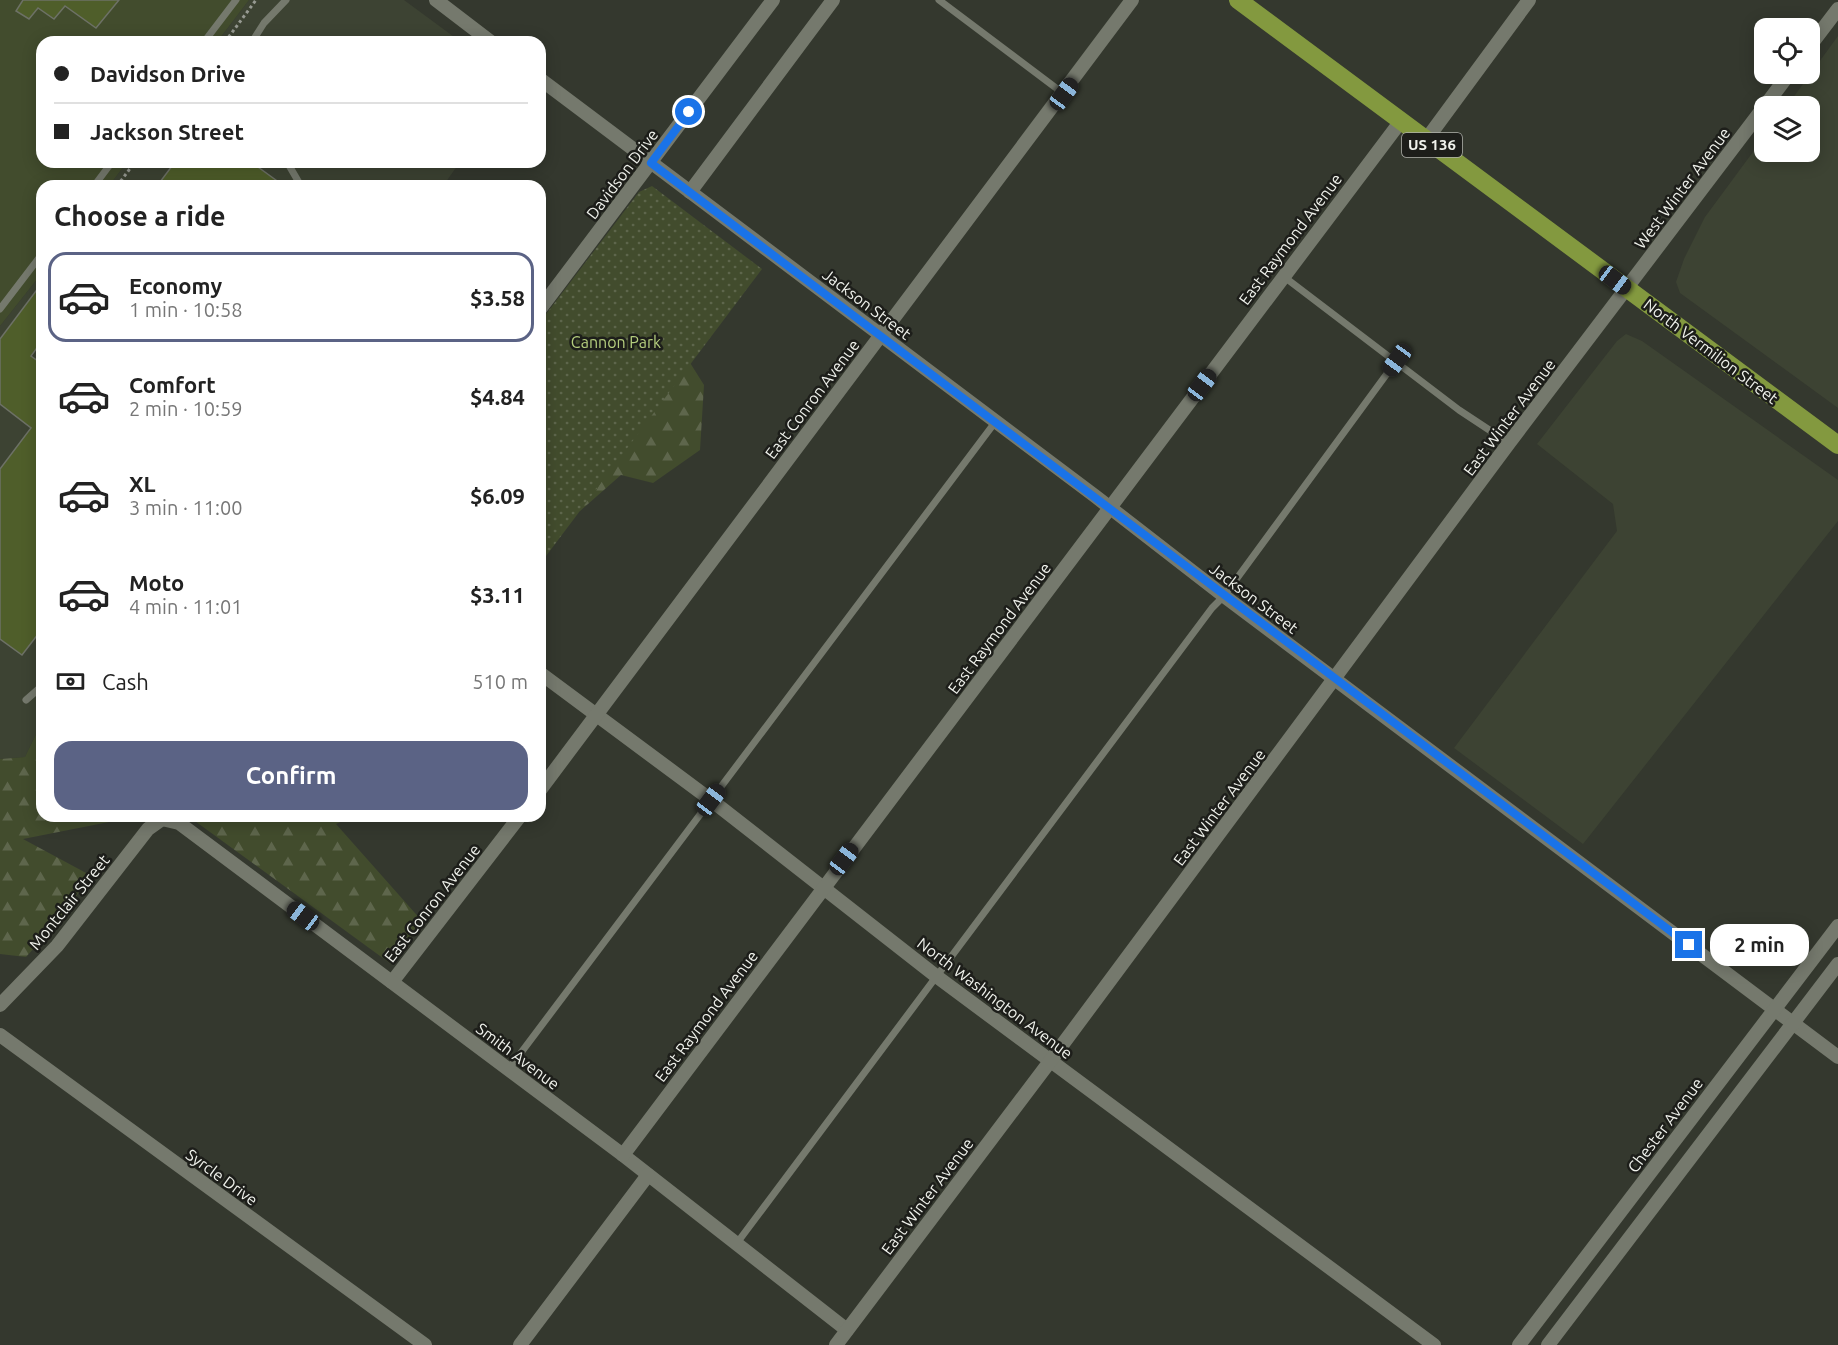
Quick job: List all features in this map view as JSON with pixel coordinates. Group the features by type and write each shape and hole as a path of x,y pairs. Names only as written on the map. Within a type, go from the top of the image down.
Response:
{"main road":[{"name":"North Vermilion Street","path":"1238,0 1838,445"}],"street":[{"path":"436,0 483,36"},
{"name":"Davidson Drive","path":"546,301 772,0"},
{"path":"690,192 833,0"},
{"name":"East Conron Avenue","path":"546,782 880,334 1064,94 1132,0"},
{"path":"1426,140 1529,0"},
{"path":"1820,33 1838,9"},
{"name":"Jackson Street","path":"546,84 1111,508 1224,597 1838,1057"},
{"name":"West Winter Avenue","path":"1772,96 1781,84"},
{"name":"West Winter Avenue","path":"1627,289 1754,120"},
{"name":"East Raymond Avenue","path":"623,1155 1401,121"},
{"name":"East Winter Avenue","path":"836,1345 1051,1060 1509,443 1627,289"},
{"name":"North Washington Avenue","path":"546,677 596,717 711,800 936,976 1434,1345"},
{"name":"Montclair Street","path":"0,1005 57,946 148,828 157,822"},
{"name":"Smith Avenue","path":"175,822 623,1155 847,1330"},
{"name":"East Conron Avenue","path":"392,982 515,822"},
{"name":"Chester Avenue","path":"1519,1345 1838,926"},
{"path":"1548,1345 1838,964"},
{"name":"Syrcle Drive","path":"0,1035 425,1345"},
{"path":"1680,1134 1698,1147"},
{"path":"520,1345 648,1175"},
{"path":"1590,1252 1608,1266"}],"lane":[{"path":"208,36 235,0"},
{"path":"256,36 264,23 286,0"},
{"path":"939,0 1064,94"},
{"path":"0,309 36,262"},
{"path":"1283,276 1397,360 1459,410 1509,443"},
{"path":"738,1243 1212,608 1224,597 1397,360"},
{"path":"508,1070 996,421"},
{"path":"26,700 36,691"}],"path":[{"path":"229,36 256,0"}],"shaded area":[{"path":"249,0 404,0 453,36 222,36"},
{"path":"1838,36 1838,408 1680,293 1676,282 1684,259 1705,217 1754,151 1754,162 1820,162 1820,96 1794,96 1803,84 1820,84 1820,61"},
{"path":"122,168 456,168 447,180 114,180"},
{"path":"36,281 36,734 25,757 0,759 0,326"},
{"path":"1626,334 1642,341 1838,480 1838,521 1583,844 1454,748 1617,531 1613,504 1537,444 1617,341"}],"green space":[{"path":"0,0 249,0 222,36 36,36 36,168 122,168 114,180 36,180 36,281 0,326"},
{"name":"Cannon Park","path":"652,186 762,269 546,556 546,314 639,192"},
{"path":"648,296 704,385 700,450 653,483 621,475 580,511 546,362 546,334"},
{"path":"36,734 36,822 109,822 23,839 88,874 71,907 26,957 0,954 0,759 25,757"},
{"path":"196,822 340,822 336,824 422,921 391,964"}],"building":[{"path":"23,0 119,0 96,28 65,6 54,19 38,8 29,19 16,11"},
{"path":"170,168 259,168 276,180 162,180"},
{"path":"36,291 36,349 31,356 36,360 36,637 22,655 0,639 0,469 31,428 0,404 0,339"}],"route":[{"path":"689,112 651,163 1078,483 1224,597 1452,765 1689,945"}]}
